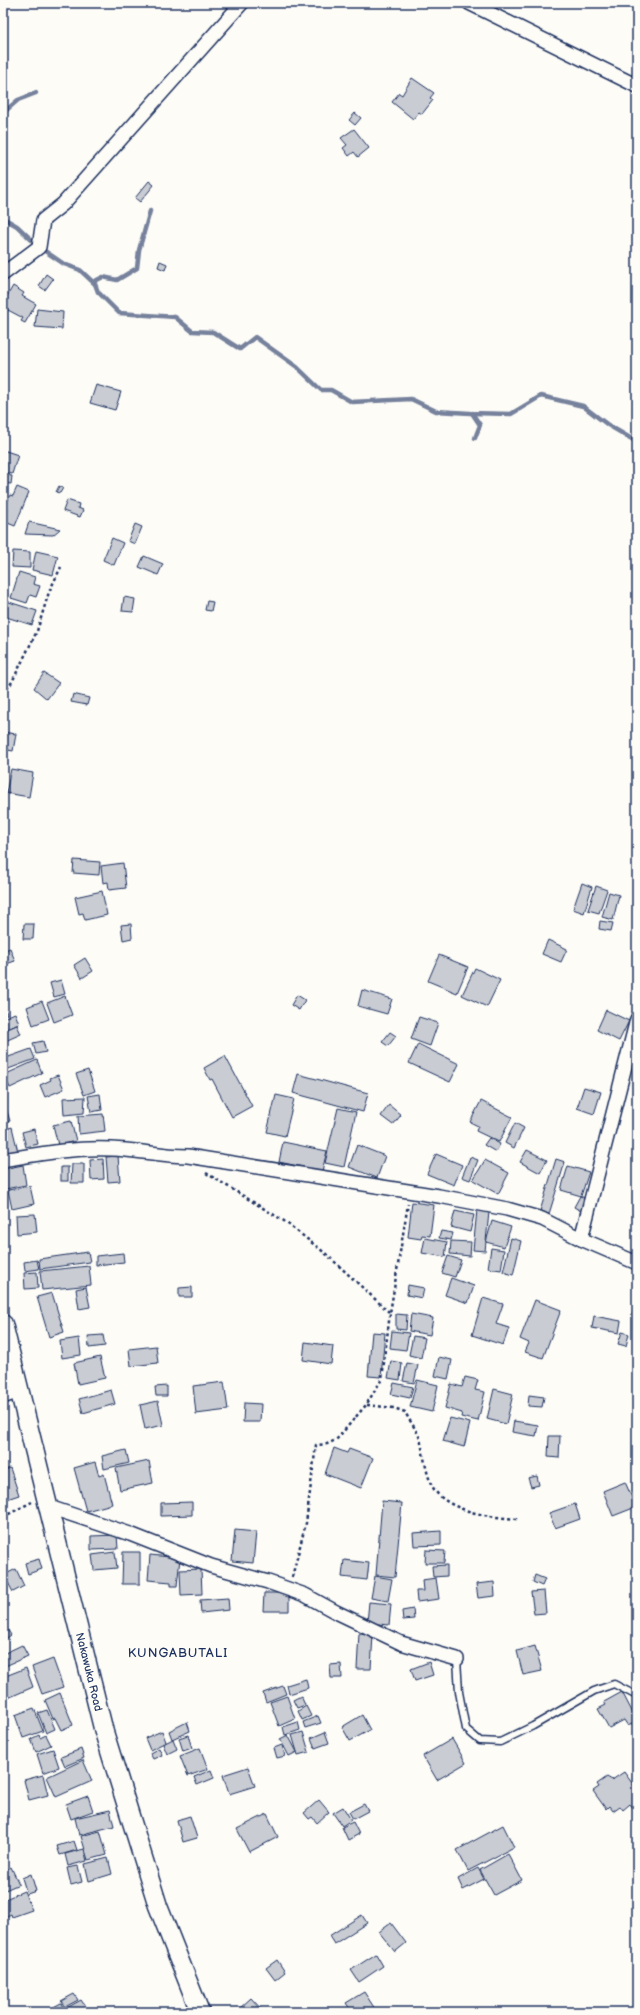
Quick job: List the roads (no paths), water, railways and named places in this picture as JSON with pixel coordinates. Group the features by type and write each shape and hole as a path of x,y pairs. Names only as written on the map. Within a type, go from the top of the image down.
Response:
{"main road":[{"name":"Nakawuka Road","path":"3,1324 11,1394 47,1501 104,1732 158,1906 200,2012"}],"street":[{"path":"3,274 39,247 43,220 63,204 242,3"},
{"path":"469,3 637,86"},
{"path":"581,1239 637,1019"},
{"path":"3,1160 68,1149 113,1149 167,1156 188,1156 410,1191 514,1211 542,1219 581,1239 637,1263"},
{"path":"47,1501 211,1566 268,1582 305,1595 336,1612 402,1643 457,1659"}],"lane":[{"path":"457,1659 459,1692 466,1729 480,1741 500,1742 533,1726 594,1691 614,1684 637,1696"}],"waterway":[{"path":"3,113 18,100 36,93"},
{"path":"93,282 103,277 117,280 137,268 139,250 150,211"},
{"path":"3,216 5,219 17,226 39,247 64,264 80,270 95,284 98,292 119,313 175,317 192,331 213,332 240,349 255,337 297,367 321,390 331,390 352,402 411,399 436,411 511,414 541,396 583,406 608,425 637,442"},
{"path":"472,413 480,425 475,438"}],"district":[{"name":"KUNGABUTALI","path":"178,1653"}]}
